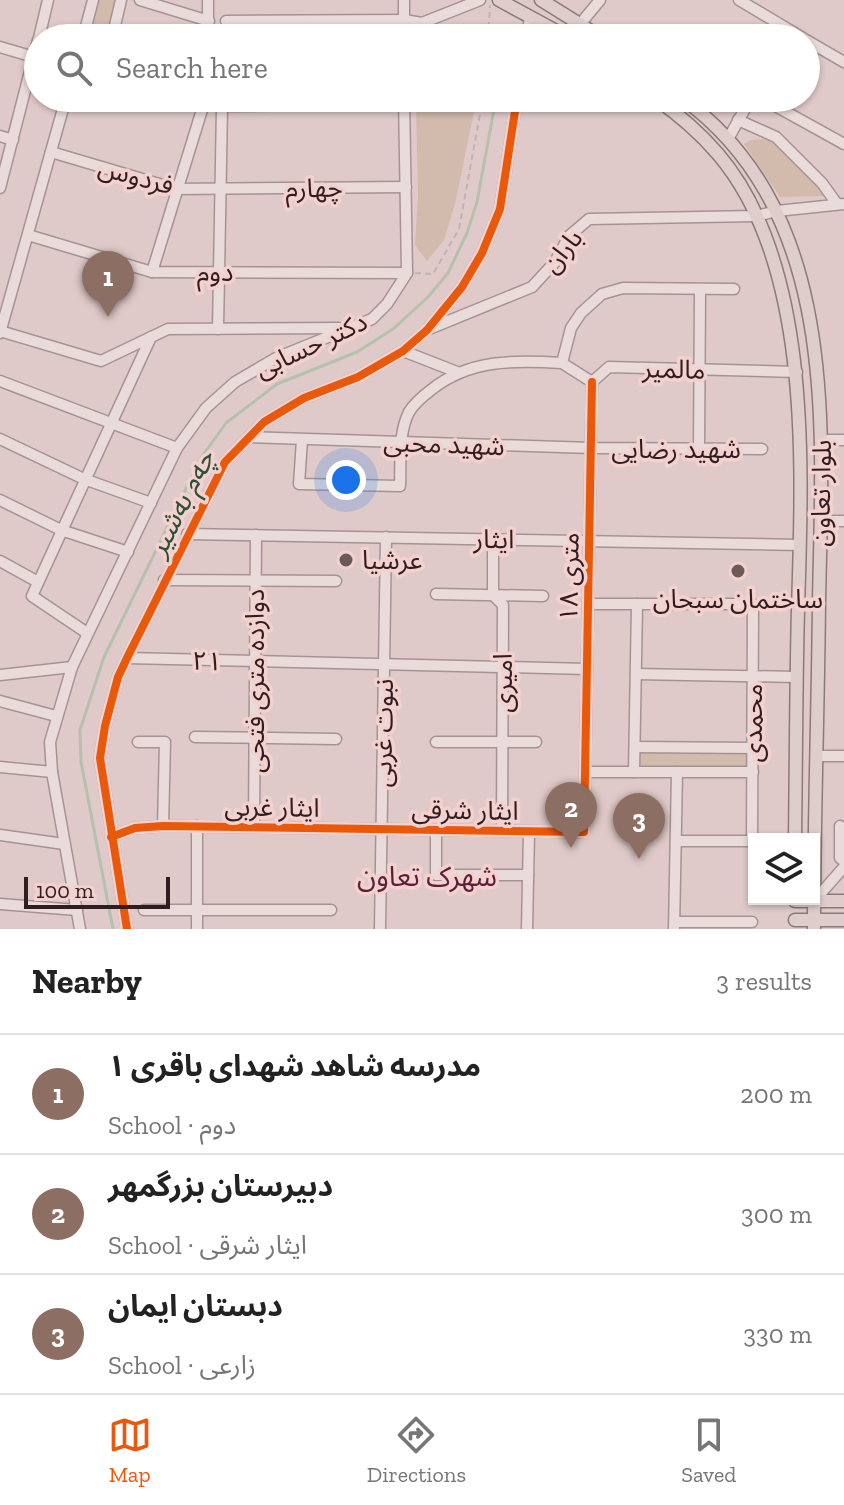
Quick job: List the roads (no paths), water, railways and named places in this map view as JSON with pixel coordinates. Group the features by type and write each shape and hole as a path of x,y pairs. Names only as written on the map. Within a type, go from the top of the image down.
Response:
{"main road":[{"path":"499,0 543,24"},
{"path":"541,0 581,23"},
{"name":"بلوار تعاون","path":"674,112 719,155 756,216 777,278 797,372 800,545 795,833"},
{"name":"بلوار تعاون","path":"701,112 738,149 777,211 803,284 811,319 818,371 821,440 815,833"},
{"path":"800,545 820,545"},
{"path":"820,901 844,901"},
{"path":"795,925 844,920"}],"street":[{"path":"42,24 48,0"},
{"path":"87,24 93,0"},
{"path":"115,24 121,0"},
{"path":"140,0 209,21"},
{"path":"208,0 209,24"},
{"path":"404,0 404,24"},
{"path":"226,21 404,20 422,23 480,0"},
{"path":"581,23 600,0"},
{"path":"739,0 772,24"},
{"path":"529,24 530,17"},
{"path":"0,47 24,54"},
{"path":"820,48 844,62"},
{"path":"0,188 24,97"},
{"path":"62,112 0,332 101,361 168,329 346,328"},
{"path":"152,272 201,112"},
{"path":"218,329 222,112"},
{"path":"404,112 407,273"},
{"path":"127,929 100,758 111,702 127,658 164,580 225,462 264,422 304,398 358,377 403,351 427,330 462,287 482,253 500,209 515,112"},
{"path":"728,139 743,112"},
{"path":"786,112 844,144"},
{"path":"738,120 776,137 840,204"},
{"path":"0,136 13,140"},
{"name":"فردوس","path":"51,152 176,189 222,189"},
{"name":"چهارم","path":"222,189 406,187"},
{"name":"باران","path":"427,330 532,287 555,262 569,236 589,219 756,216 840,204"},
{"name":"دوم","path":"28,235 152,272 407,273"},
{"name":"دکتر حسابی","path":"80,929 52,772 50,742 72,667 177,448 206,408 235,382 276,358 372,319 387,304 407,273"},
{"path":"562,363 571,328 581,313 602,294 623,288 734,289"},
{"path":"699,449 700,290"},
{"path":"87,633 32,596 151,337"},
{"path":"403,351 457,372"},
{"path":"302,440 299,484 400,486 401,443 410,410 457,372 481,365 562,363 592,382"},
{"name":"مالمیر","path":"592,382 609,367 797,372"},
{"path":"0,381 177,448"},
{"name":"۱۸ متری","path":"586,772 592,382"},
{"name":"شهید محبی","path":"249,437 591,448"},
{"path":"0,439 84,479 151,503"},
{"path":"821,440 844,440"},
{"name":"شهید رضایی","path":"591,448 762,449"},
{"path":"0,500 61,530 128,552"},
{"path":"820,521 844,521"},
{"name":"ایثار","path":"187,534 800,545"},
{"name":"دوازده متری فتحی","path":"254,827 256,535"},
{"name":"نبوت غربی","path":"380,929 386,537"},
{"name":"امیری","path":"493,539 493,595 503,605 502,831"},
{"path":"0,561 38,582"},
{"path":"164,580 336,581"},
{"path":"436,594 543,596"},
{"path":"588,604 637,604 634,772"},
{"name":"محمدی","path":"637,604 753,604 753,833"},
{"name":"۲۱","path":"127,658 587,669"},
{"path":"0,675 72,667"},
{"path":"636,674 796,677"},
{"path":"0,701 56,716"},
{"path":"195,737 336,739"},
{"path":"138,742 165,742 163,826"},
{"path":"436,742 536,742"},
{"path":"635,747 753,748"},
{"path":"817,756 844,756"},
{"path":"0,767 52,772"},
{"path":"586,772 753,772"},
{"name":"ایثار شرقی","path":"381,828 584,832 586,772"},
{"path":"677,772 674,926 752,922"},
{"name":"ایثار غربی","path":"111,837 135,828 163,826 381,828"},
{"path":"197,826 197,929"},
{"path":"820,894 844,864 840,858 840,826"},
{"path":"436,830 436,875 528,875"},
{"path":"527,929 529,832"},
{"path":"0,835 64,844"},
{"path":"676,841 748,841"},
{"path":"0,904 77,910"},
{"path":"144,910 331,910"}],"waterway":[{"name":"چەم بەشیر","path":"113,929 81,762 80,730 104,657 201,458 226,423 277,384 357,352 393,329 428,297 448,273 467,233 477,202 493,112"}],"place":[{"name":"مدرسه شاهد شهدای باقری ۱","path":"108,317"},
{"name":"عرشیا","path":"346,560"},
{"name":"ساختمان سبحان","path":"738,571"},
{"name":"دبیرستان بزرگمهر","path":"571,848"},
{"name":"دبستان ایمان","path":"639,859"}],"district":[{"name":"شهرک تعاون","path":"427,876"}]}
